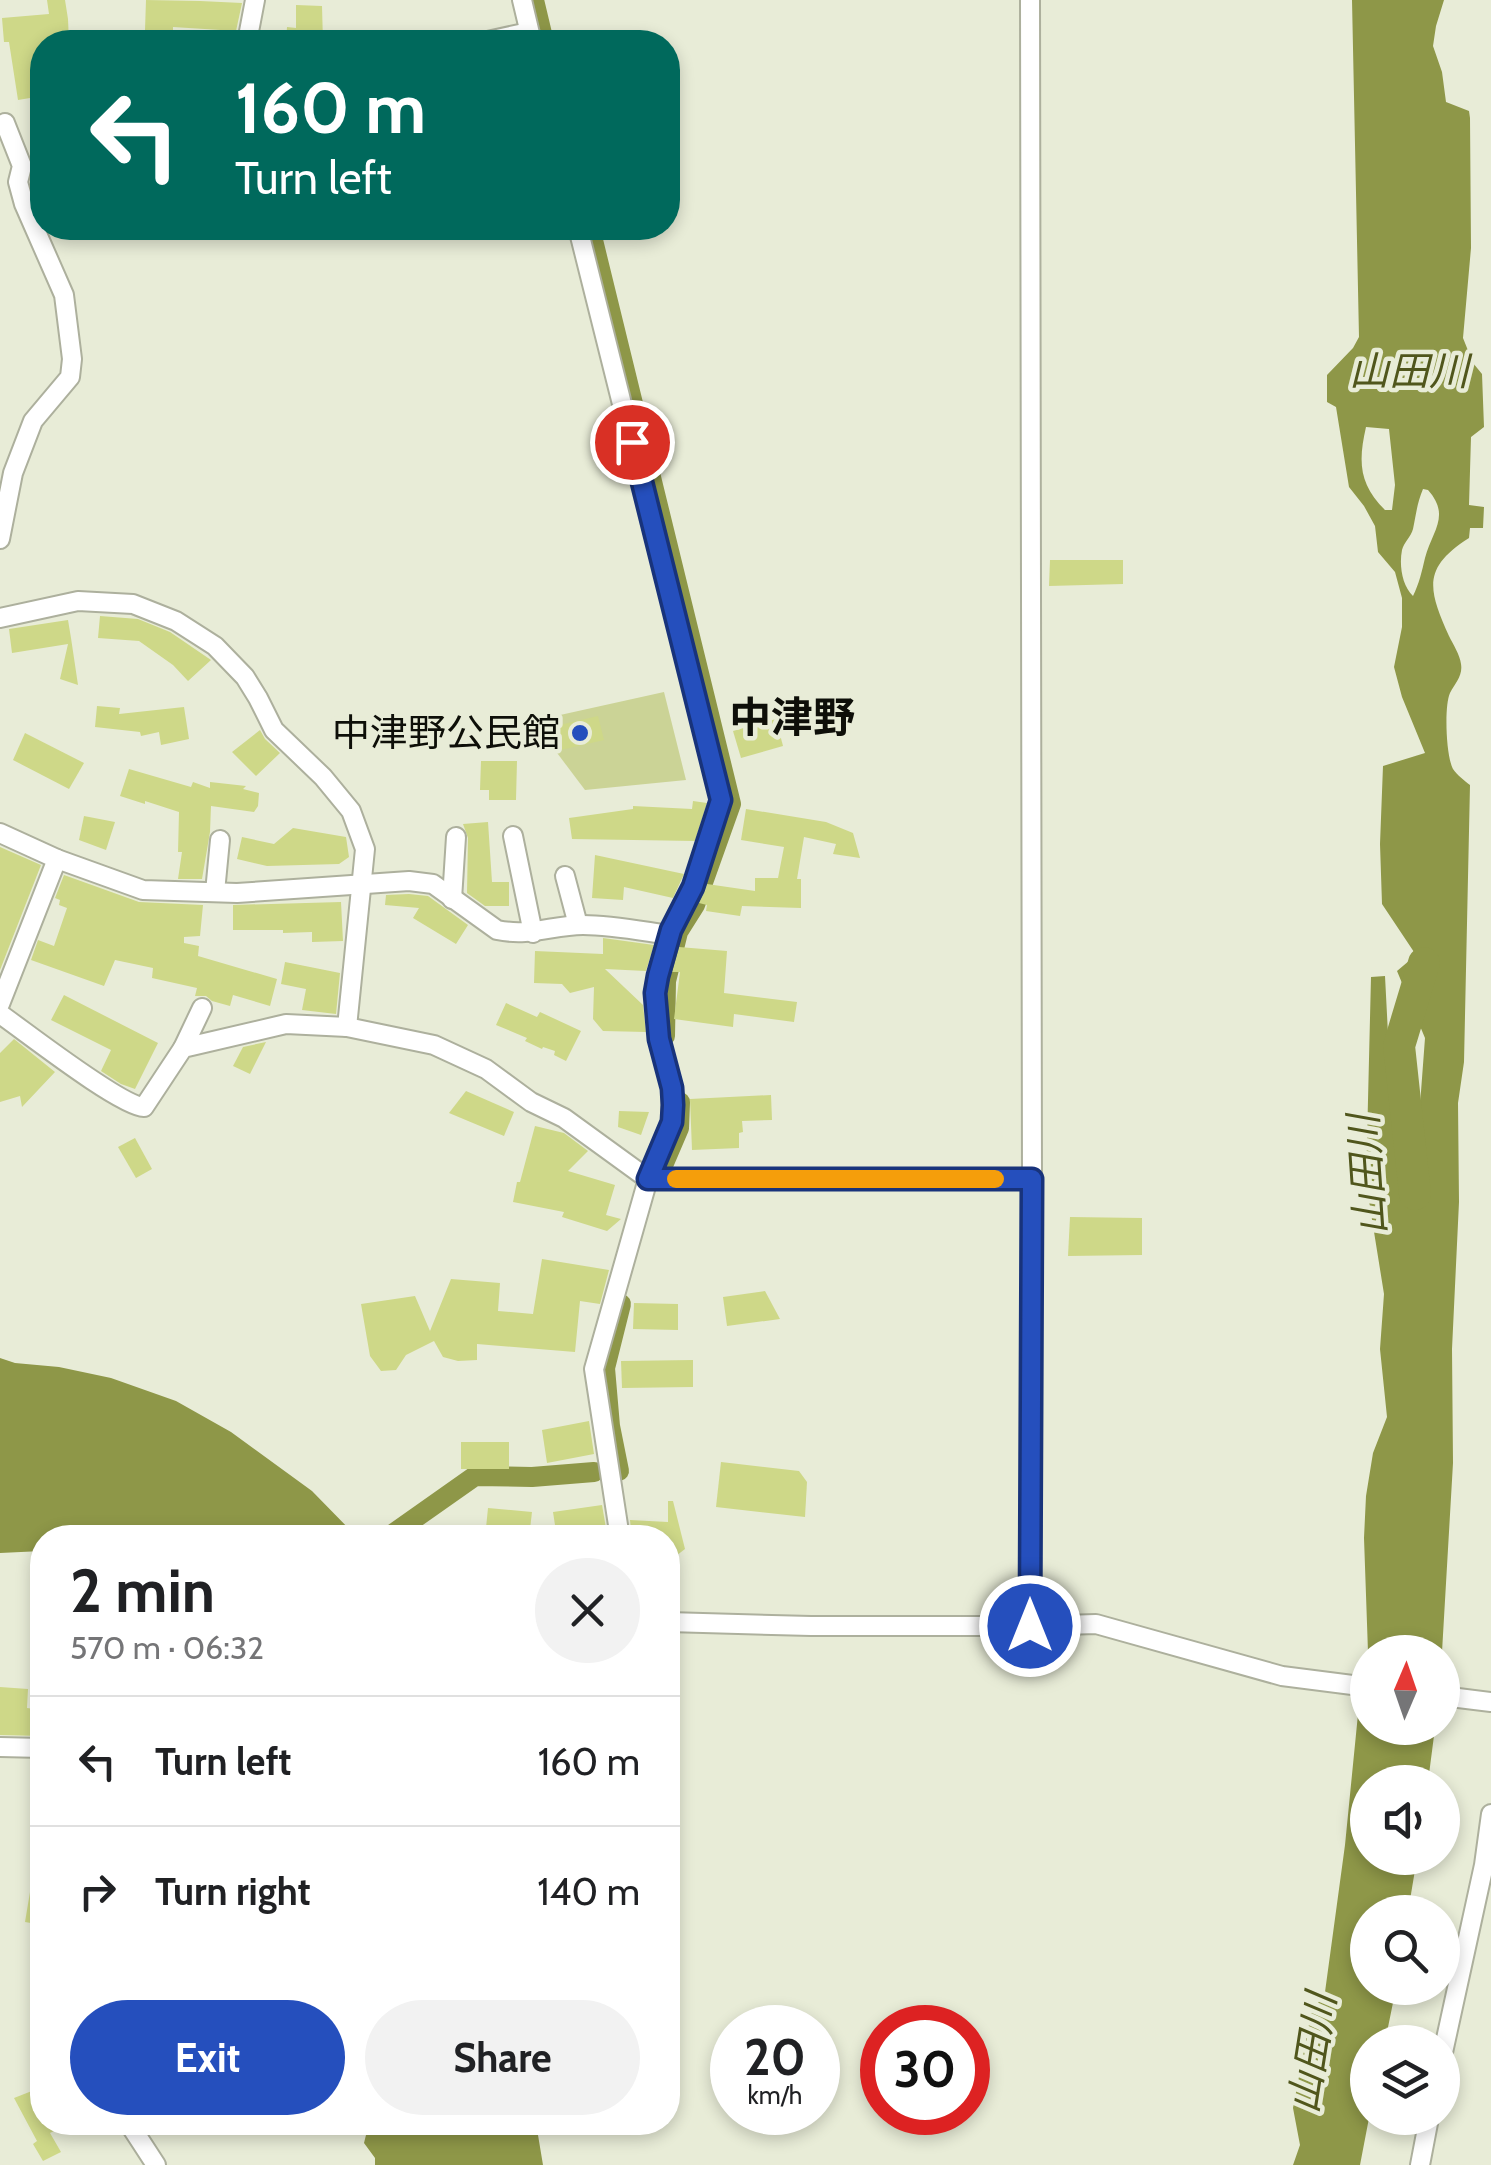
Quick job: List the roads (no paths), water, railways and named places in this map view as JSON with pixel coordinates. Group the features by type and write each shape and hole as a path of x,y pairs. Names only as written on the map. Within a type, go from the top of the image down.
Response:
{"street":[{"path":"250,30 256,0"},
{"path":"522,0 528,30"},
{"path":"1030,0 1030,1626"},
{"path":"2,119 22,166 18,182 30,218"},
{"path":"22,166 30,162"},
{"path":"0,539 13,473 33,421 70,377 72,359 64,295 40,240"},
{"path":"581,240 721,800 693,887 670,936 655,993 659,1039 672,1088 672,1122 648,1179 594,1368 618,1525"},
{"path":"0,618 78,601 132,604 176,621 214,646 245,677 274,730 351,810 364,850 347,1026"},
{"path":"0,833 143,890 237,893 409,881 433,884 497,930 533,933 578,924 670,936"},
{"path":"452,900 456,836"},
{"path":"514,836 533,933"},
{"path":"215,892 220,840"},
{"path":"0,1004 57,858"},
{"path":"565,876 578,924"},
{"path":"0,1014 135,1107 144,1107 183,1048 202,1008"},
{"path":"183,1048 286,1024 347,1026 434,1046 486,1069 532,1102 564,1118 648,1179 1032,1179"},
{"path":"680,1622 812,1626 1096,1624 1282,1676 1350,1685"},
{"path":"1460,1698 1489,1702"},
{"path":"0,1747 30,1748"},
{"path":"1449,2025 1484,1865 1491,1814"},
{"path":"136,2135 156,2165"},
{"path":"1420,2165 1426,2135"}],"water":[{"path":"1352,0 1444,0 1433,46 1446,102 1469,111 1470,118 1471,248 1463,338 1482,374 1484,427 1471,437 1469,505 1484,507 1483,528 1470,528 1469,538 1443,559 1434,581 1437,605 1461,664 1460,676 1448,699 1449,753 1453,769 1470,785 1464,1062 1458,1103 1453,1463 1443,1635 1367,1635 1366,1496 1373,1453 1387,1417 1380,1349 1384,1294 1366,1182 1371,977 1385,976 1388,1034 1402,1138 1410,1151 1420,1105 1425,1038 1397,971 1416,955 1382,904 1383,766 1425,753 1394,667 1402,627 1402,598 1395,572 1378,552 1375,526 1349,487 1336,407 1327,402 1327,375 1359,337","holes":["1366,427 1389,429 1395,485 1392,510 1385,510 1365,482 1362,451","1423,489 1428,490 1438,508 1438,524 1413,596 1404,581 1401,556"]},
{"path":"0,1358 111,1378 176,1401 231,1432 312,1491 345,1525 30,1525 30,1552 0,1553"},
{"path":"1355,1745 1433,1745 1430,1765 1353,1765"},
{"path":"1350,1795 1350,1875 1414,1875 1411,1895 1350,1895 1350,2005 1393,2005 1388,2025 1350,2025 1350,2135 1366,2135 1360,2165 1293,2165 1300,2145 1293,2108 1311,2014 1325,1992"},
{"path":"366,2135 538,2135 543,2165 375,2165 375,2158 364,2143"}],"waterway":[{"path":"534,0 541,30"},
{"path":"593,240 731,804 695,905 678,932 666,981 665,1036"},
{"name":"山田川","path":"1415,1194 1399,1046 1424,963"},
{"path":"664,1163 679,1128 680,1102"},
{"path":"619,1471 605,1368 621,1304"},
{"path":"405,1525 475,1476 594,1472"}],"place":[{"name":"中津野公民館","path":"580,733"}],"district":[{"name":"中津野","path":"792,717"}]}
